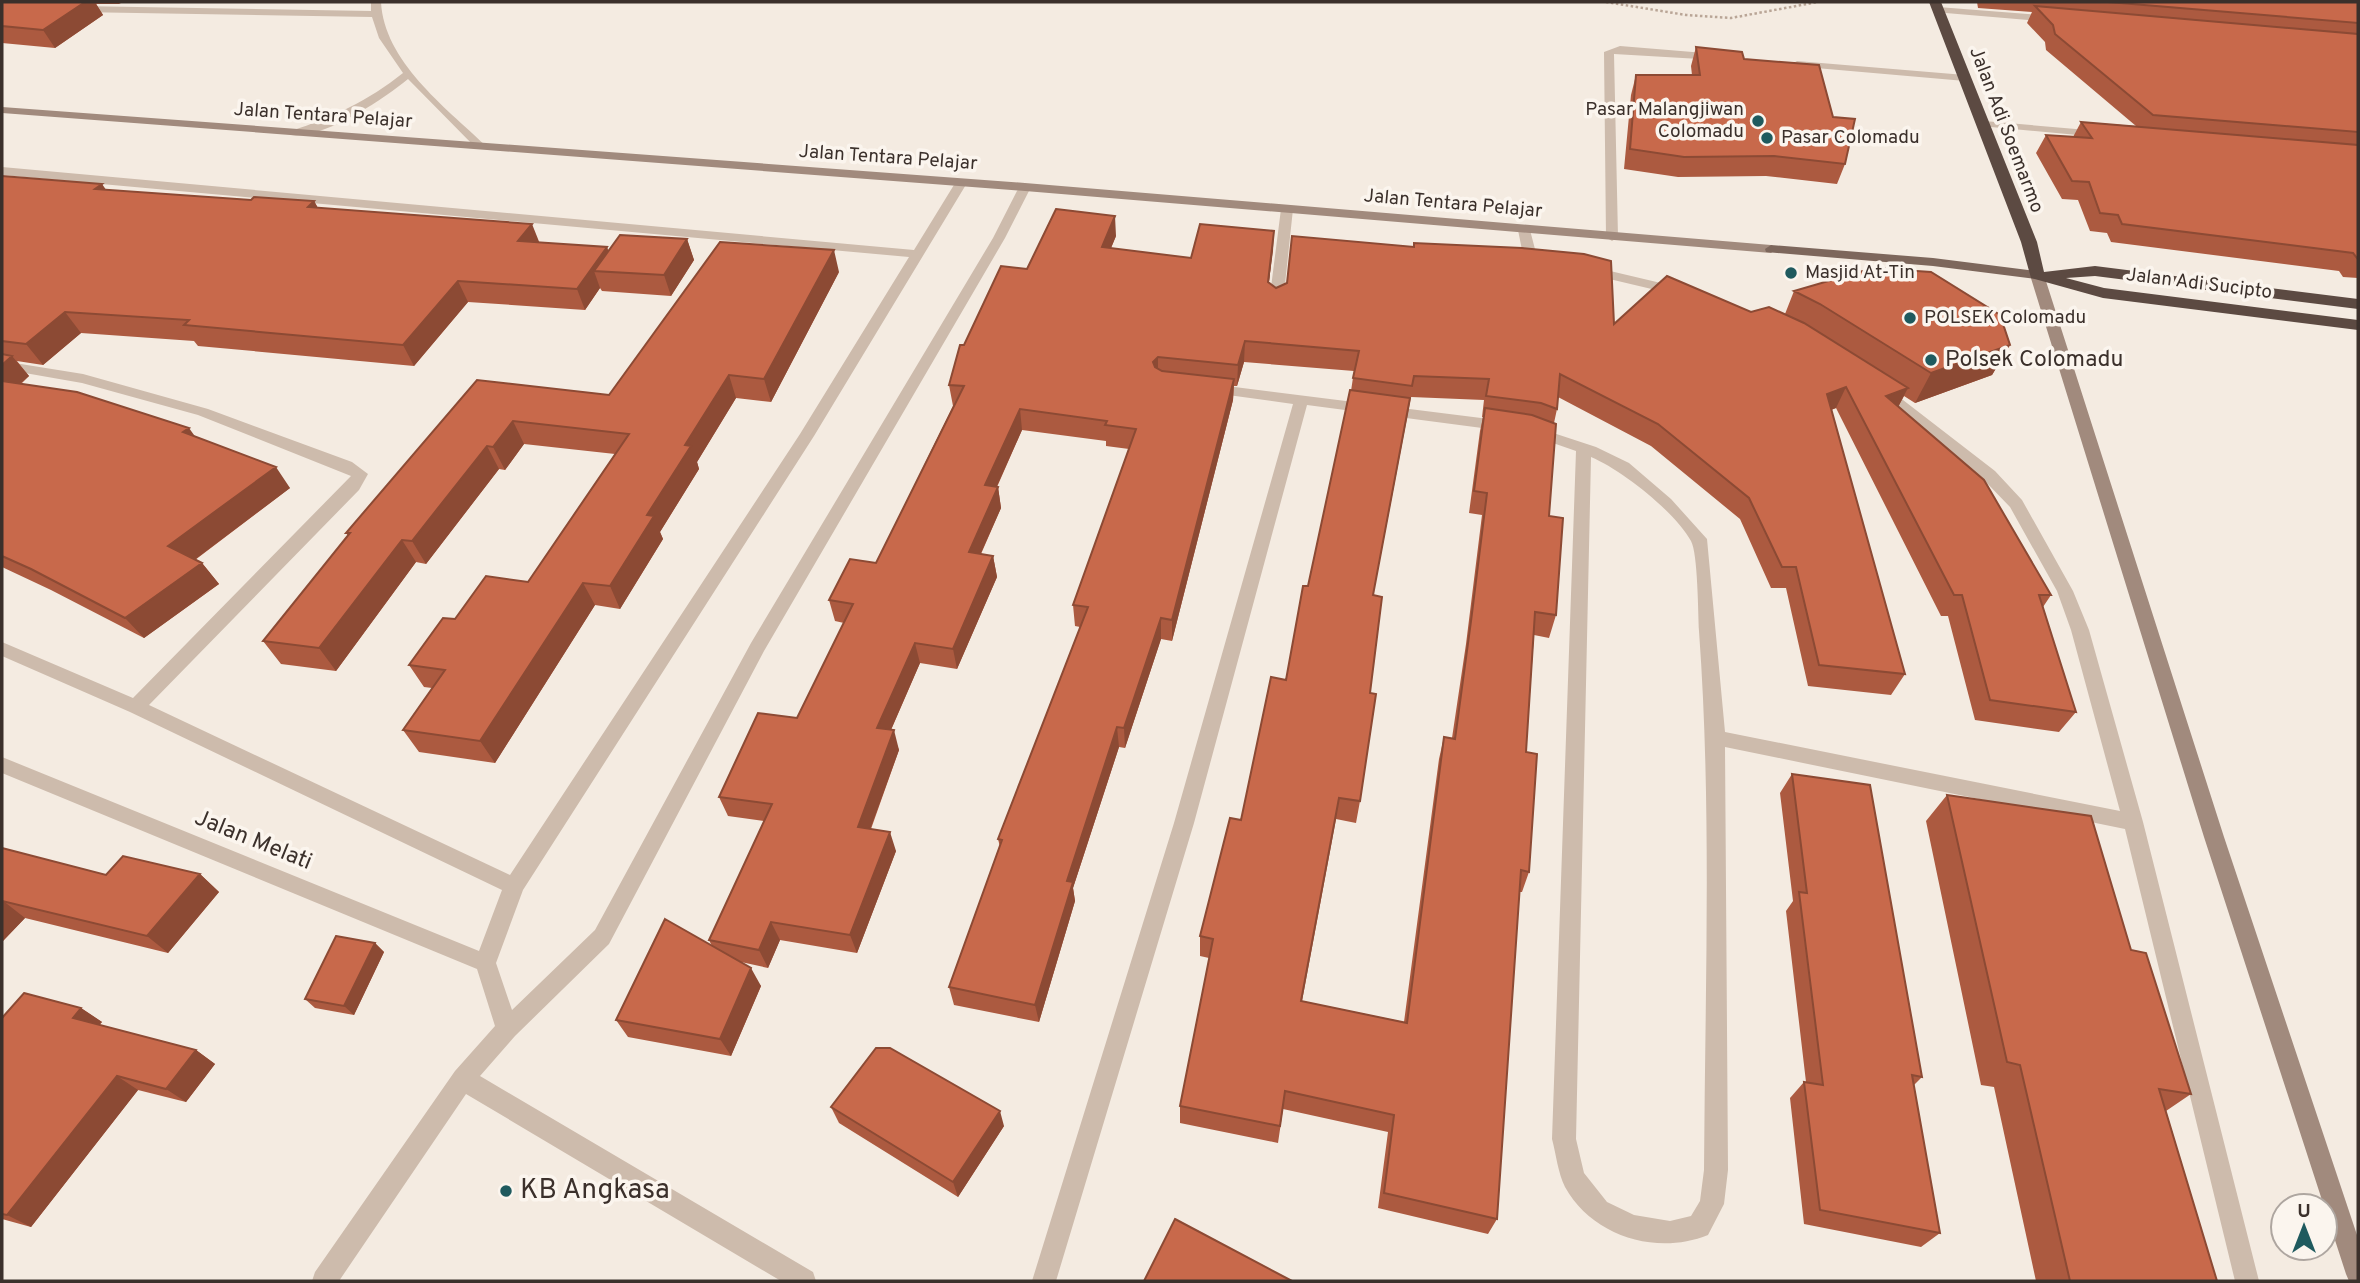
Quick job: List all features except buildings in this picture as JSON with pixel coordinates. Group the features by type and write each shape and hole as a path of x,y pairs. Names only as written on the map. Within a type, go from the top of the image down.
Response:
{"highway":[{"name":"Jalan Adi Soemarmo","path":"1936,6 2029,242 2037,275"},
{"name":"Jalan Adi Sucipto","path":"2037,275 2095,271 2358,304"},
{"name":"Jalan Adi Sucipto","path":"2037,275 2104,293 2358,325"}],"main road":[{"name":"Jalan Tentara Pelajar","path":"2,110 1025,187 1771,249"},
{"name":"Jalan Adi Sucipto","path":"1771,249 1933,262 2037,275"},
{"path":"2037,275 2214,837 2358,1274"}],"street":[{"path":"285,12 298,2"},
{"path":"376,2 375,14 400,63 481,147"},
{"path":"1936,6 2060,20"},
{"path":"69,9 375,14"},
{"path":"1612,237 1609,52 1620,49 1730,58"},
{"path":"1785,63 1965,78"},
{"path":"295,133 356,112 376,101 410,73"},
{"path":"1984,124 2109,135"},
{"path":"2,171 918,254"},
{"path":"507,1029 485,963 514,886 806,436 961,183"},
{"path":"324,1281 463,1079 507,1029 602,937 757,648 999,238 1025,187"},
{"path":"1276,303 1287,209"},
{"path":"1524,230 1530,255 1699,295"},
{"path":"2,365 83,379 203,412 347,466 360,474 353,486 136,707"},
{"path":"1866,377 1989,475 2015,504 2065,591 2080,630 2133,822 2247,1281"},
{"path":"1191,387 1530,430 1584,449 1624,467 1692,528 1701,543 1716,738 1716,1170 1712,1204 1699,1226 1670,1233 1633,1227 1598,1210 1574,1179 1564,1139 1584,449"},
{"path":"1044,1281 1184,822 1301,400"},
{"path":"2,649 136,707 514,886"},
{"path":"1716,738 2133,822"},
{"name":"Jalan Melati","path":"2,765 485,963"},
{"path":"463,1079 804,1281"}],"path":[{"path":"1606,2 1686,15 1731,18 1818,2"}],"place":[{"name":"Pasar Malangjiwan Colomadu","path":"1758,121"},
{"name":"Pasar Colomadu","path":"1767,138"},
{"name":"Masjid At-Tin","path":"1791,273"},
{"name":"POLSEK Colomadu","path":"1910,318"},
{"name":"Polsek Colomadu","path":"1931,360"},
{"name":"KB Angkasa","path":"506,1191"}]}
